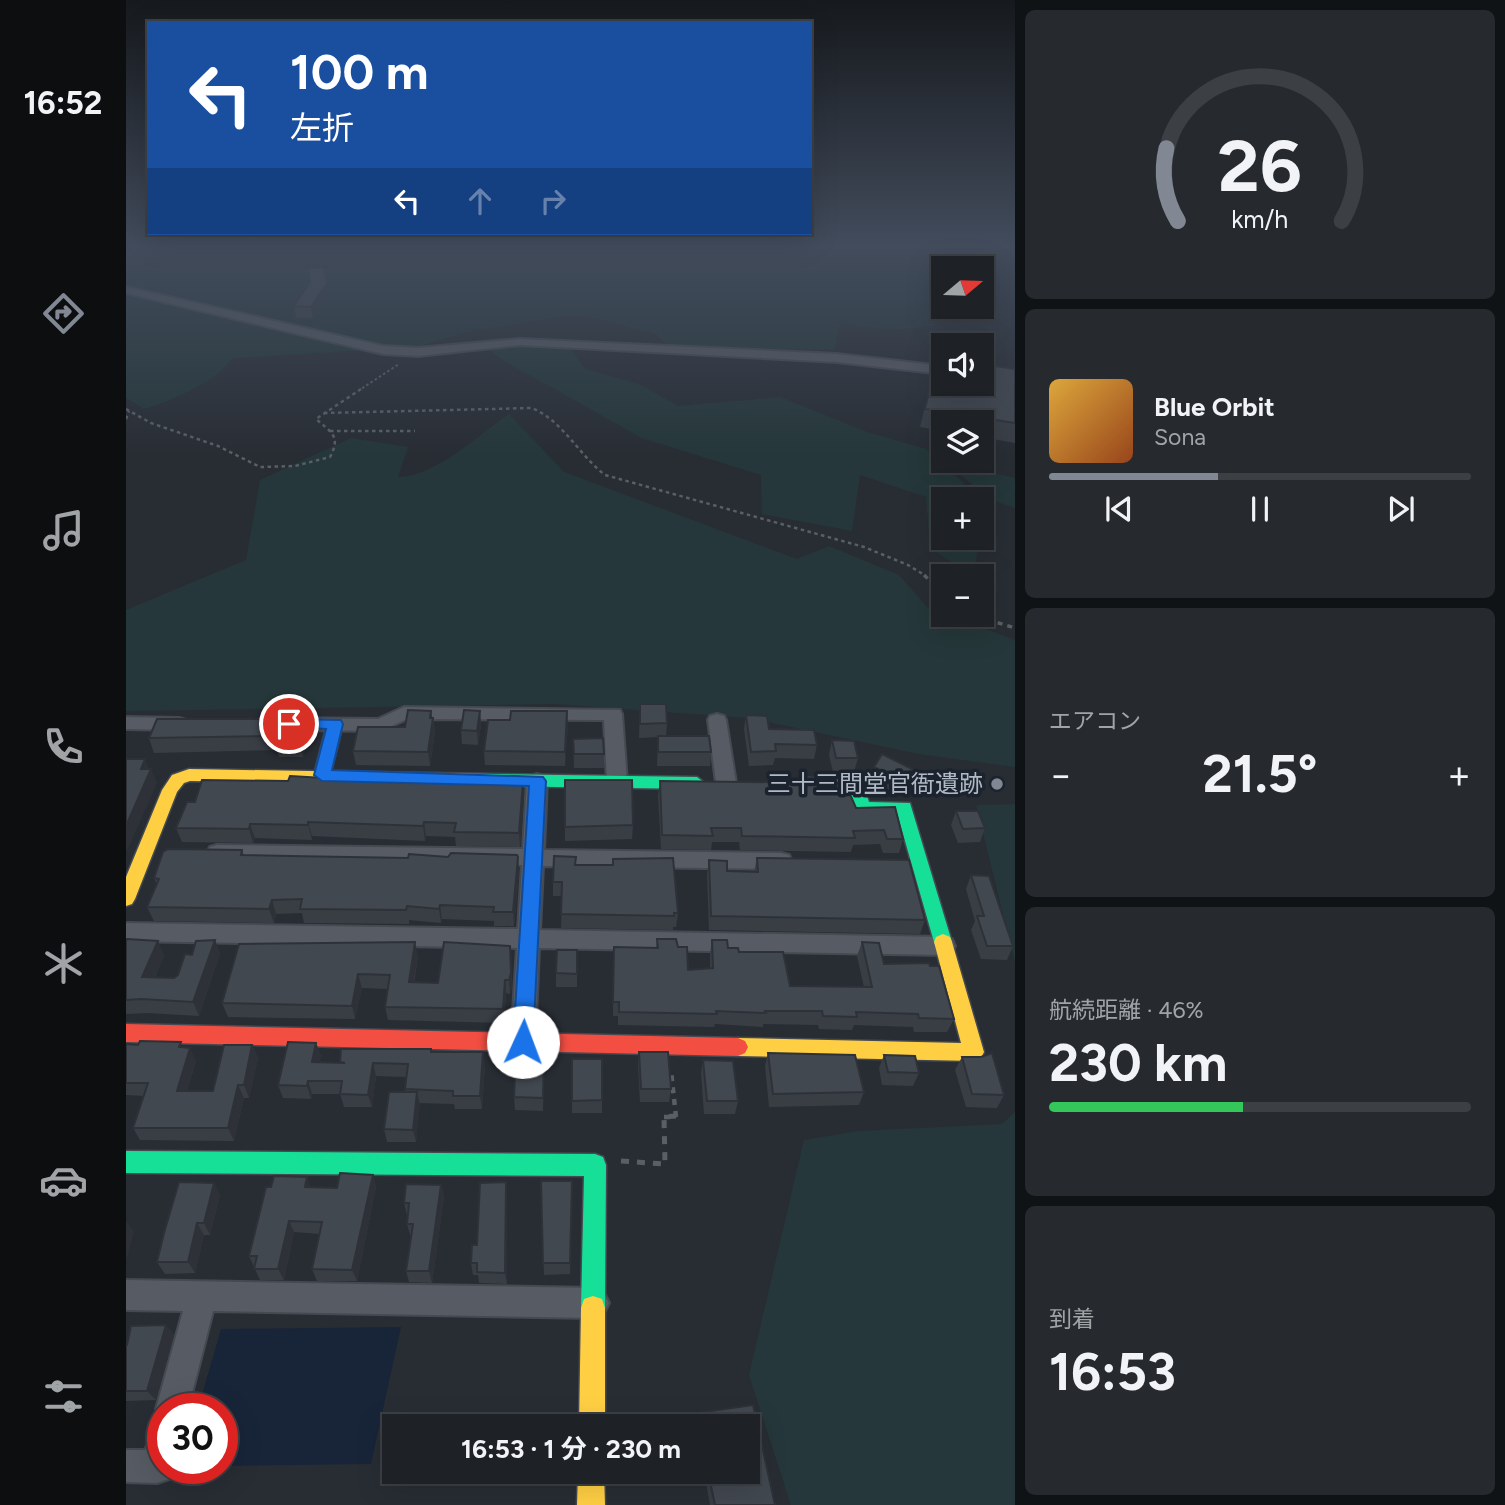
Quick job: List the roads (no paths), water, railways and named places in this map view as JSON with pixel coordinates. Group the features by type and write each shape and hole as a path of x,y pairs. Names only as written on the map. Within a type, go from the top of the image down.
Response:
{"street":[{"path":"234,315 383,350 418,352 520,342 836,358 931,369"},
{"path":"259,724 381,725 404,713 613,713 617,782"},
{"path":"126,899 170,790 178,779 189,775 733,783 717,720"},
{"path":"126,723 193,724"},
{"path":"322,775 335,724"},
{"path":"523,1042 537,781"},
{"path":"126,1033 974,1052 904,807 862,807 856,785 791,784"},
{"path":"145,852 173,852"},
{"path":"201,852 796,862"},
{"path":"892,863 920,864"},
{"path":"126,932 944,946"},
{"path":"126,1162 595,1164 592,1414"},
{"path":"126,1295 594,1303"},
{"path":"176,1393 202,1296"},
{"path":"126,1466 147,1467"},
{"path":"591,1484 591,1505"}],"water":[{"path":"401,1327 371,1464 238,1466 238,1393 203,1393 221,1329"}],"place":[{"name":"三十三間堂官衙遺跡","path":"997,784"}]}
